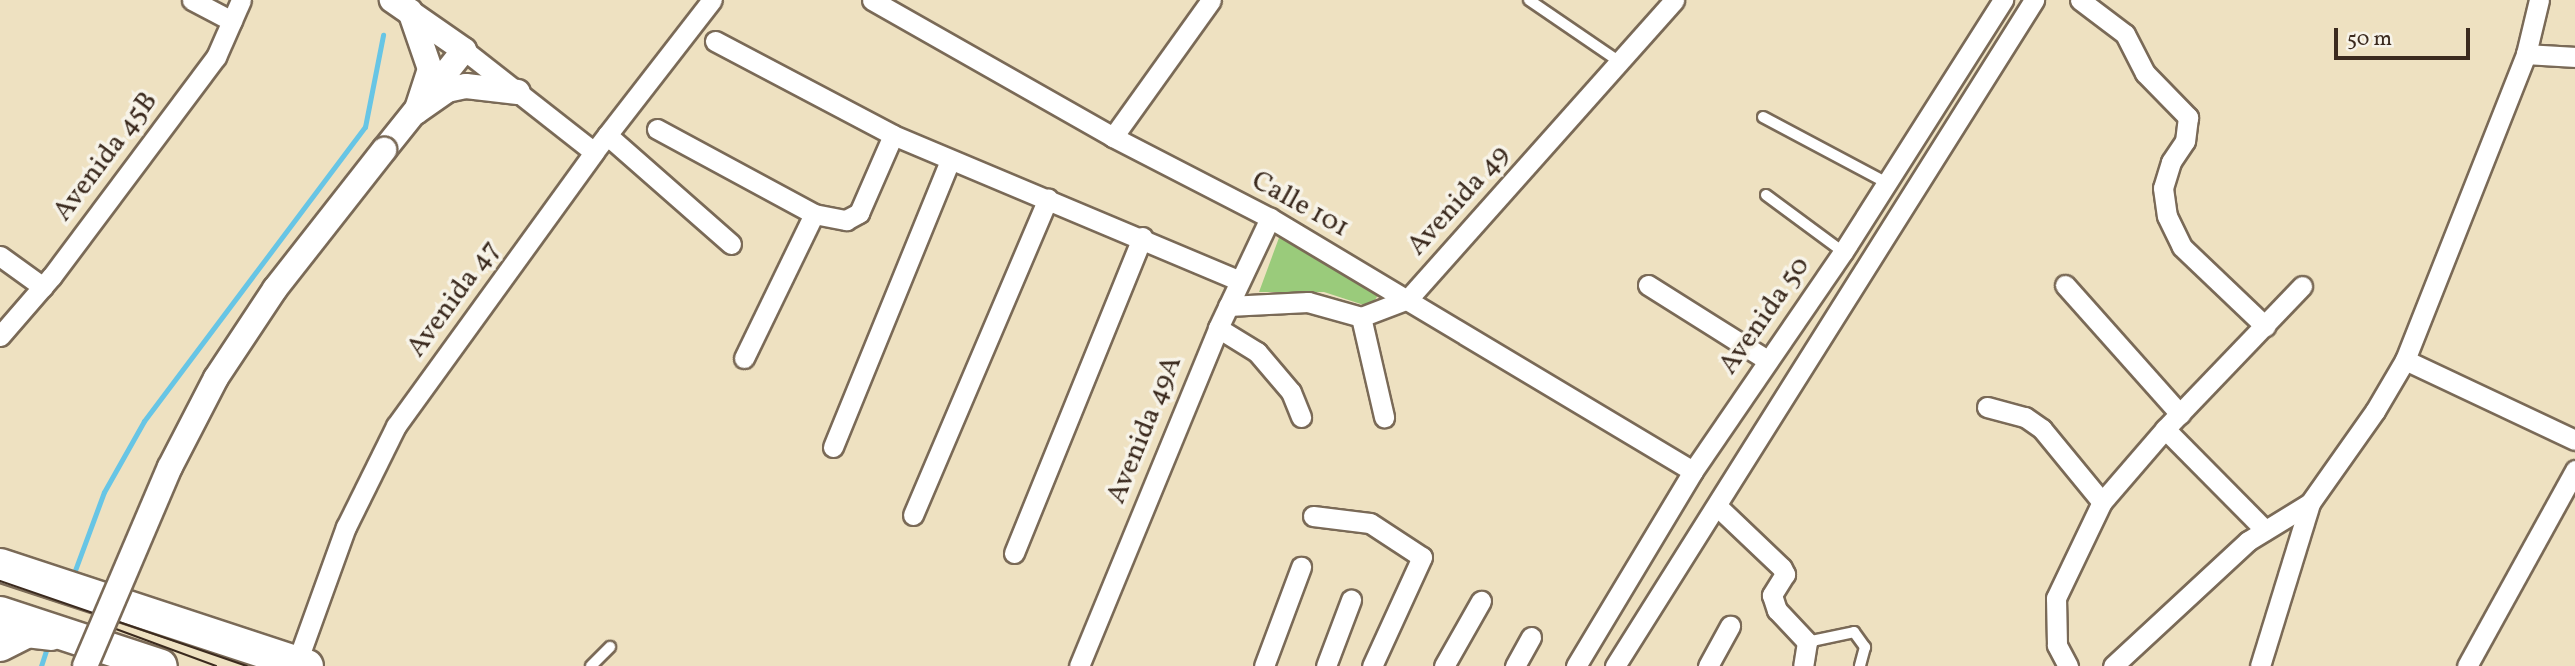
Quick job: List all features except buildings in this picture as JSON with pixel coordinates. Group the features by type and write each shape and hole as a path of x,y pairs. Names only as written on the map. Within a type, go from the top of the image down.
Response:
{"main road":[{"path":"0,565 302,664"},
{"path":"0,613 161,666"},
{"path":"0,645 27,631 76,636"}],"street":[{"path":"192,0 232,21"},
{"name":"Avenida 45B","path":"0,336 43,287 216,57 241,0"},
{"name":"Avenida 47","path":"302,664 346,527 396,426 594,152 712,0"},
{"path":"1112,137 1211,0"},
{"name":"Avenida 49","path":"1361,317 1408,299 1674,0"},
{"name":"Avenida 50","path":"1576,666 1693,471 1843,252 2003,0"},
{"name":"Avenida 50","path":"1615,666 1718,507 2034,0"},
{"path":"2080,0 2125,34 2145,73 2188,117 2185,141 2171,162 2163,188 2167,216 2182,247 2265,326"},
{"path":"2260,666 2310,503 2375,411 2405,360 2526,54 2539,0"},
{"name":"Calle 101","path":"885,3 1112,137 1270,218 1693,471"},
{"path":"401,6 464,50 594,152"},
{"path":"401,6 430,69 416,112"},
{"path":"715,41 893,135 1142,237 1240,281"},
{"path":"85,666 170,467 216,379 275,289 464,50"},
{"path":"2526,54 2575,57"},
{"path":"416,112 447,90 466,86 518,92"},
{"path":"657,129 814,214 846,219 859,213 893,135"},
{"path":"607,135 731,244"},
{"path":"833,447 950,160"},
{"path":"914,515 1048,199"},
{"path":"744,358 814,214"},
{"name":"Avenida 49A","path":"1084,665 1218,328 1270,218"},
{"path":"1014,553 1142,237"},
{"path":"0,256 43,287"},
{"path":"1648,285 1767,360"},
{"path":"2065,285 2180,414"},
{"path":"2068,666 2057,645 2056,597 2102,502 2165,429 2302,286"},
{"path":"1228,306 1308,302 1361,317 1384,416"},
{"path":"1218,328 1257,352 1291,392 1301,417"},
{"path":"2405,360 2575,440"},
{"path":"1987,407 2025,417 2042,429 2102,502"},
{"path":"2165,429 2265,530"},
{"path":"2467,666 2575,470"},
{"path":"2113,666 2248,541 2310,503"},
{"path":"1718,507 1782,568 1785,574 1772,595 1807,642 1803,666"},
{"path":"1313,516 1370,523 1422,557 1372,666"},
{"path":"1264,666 1301,567"},
{"path":"1326,666 1351,600"},
{"path":"1444,666 1481,601"},
{"path":"1708,666 1730,625"},
{"path":"1515,666 1531,637"}],"lane":[{"path":"1528,0 1621,62"},
{"path":"1763,117 1887,183"},
{"path":"1766,195 1843,252"},
{"path":"1807,642 1854,632 1865,647 1860,666"},
{"path":"591,666 610,648"}],"green space":[{"path":"1280,235 1379,294 1370,307 1324,292 1259,292"}],"waterway":[{"path":"74,573 104,492 144,421 365,127 383,35"},
{"path":"41,666 47,648"}],"tram line":[{"path":"0,581 247,666"},
{"path":"97,622 216,666"}]}
